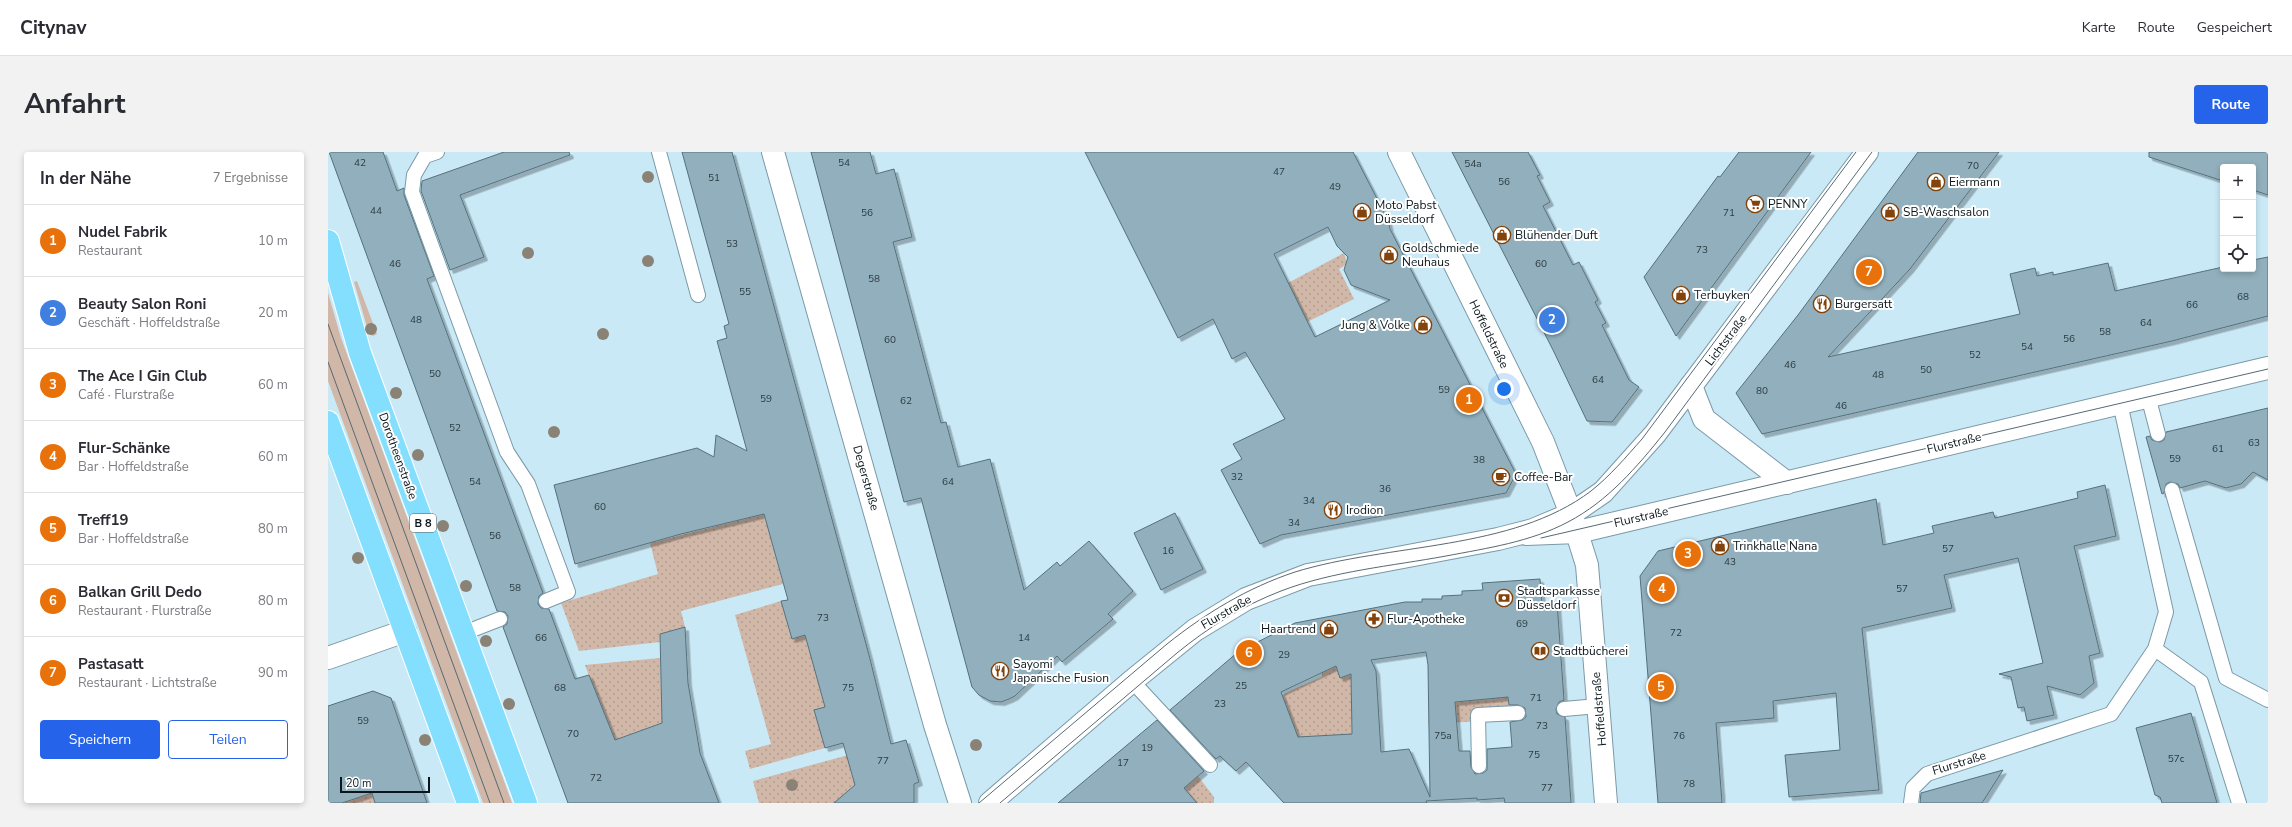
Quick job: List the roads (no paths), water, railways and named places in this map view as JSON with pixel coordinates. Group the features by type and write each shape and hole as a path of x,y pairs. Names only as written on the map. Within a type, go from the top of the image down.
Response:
{"main road":[{"name":"Dorotheenstraße","path":"328,241 360,353 526,803"},
{"path":"328,422 468,803"}],"street":[{"name":"Degerstraße","path":"774,152 935,725 960,803"},
{"name":"Hoffeldstraße","path":"1399,152 1542,442 1574,523 1587,565 1606,803"},
{"name":"Lichtstraße","path":"1574,523 1634,460 1867,152"},
{"name":"Flurstraße","path":"990,803 1132,681 1195,630 1246,599 1278,585 1308,575 1574,523 1787,484 2268,368"},
{"path":"1691,386 1704,419 1787,484"},
{"path":"328,658 405,631"}],"lane":[{"path":"437,152 425,156 414,175 412,192 507,452 528,484 568,592 546,601"},
{"path":"659,152 698,295"},
{"path":"2148,396 2158,434"},
{"name":"Flurstraße","path":"1911,803 1913,788 1927,774 2111,714 2155,649 2166,612 2120,403"},
{"path":"2172,490 2226,678 2268,700"},
{"path":"464,633 500,619"},
{"path":"2155,649 2201,682 2239,803"},
{"path":"1132,681 1210,765"},
{"path":"1564,708 1598,706"},
{"path":"1479,766 1478,716 1518,713"}],"tram line":[{"path":"979,803 1167,644 1228,602 1277,578 1295,572 1331,563 1449,543 1525,525 1559,511 1591,491 1611,473 1642,439 1856,152"},
{"path":"1000,803 1201,634 1253,603 1281,591 1321,578 1508,544 1539,535 1583,514 1609,494 1644,458 1665,432 1872,152"},
{"path":"328,324 504,803"},
{"path":"328,362 490,803"},
{"path":"1541,538 2268,369"}],"place":[{"name":"Eiermann","path":"1936,182"},
{"name":"PENNY","path":"1755,204"},
{"name":"Moto Pabst Düsseldorf","path":"1362,212"},
{"name":"SB-Waschsalon","path":"1890,212"},
{"name":"Blühender Duft","path":"1502,235"},
{"name":"Goldschmiede Neuhaus","path":"1389,255"},
{"name":"Pastasatt","path":"1869,272"},
{"name":"Terbuyken","path":"1681,295"},
{"name":"Burgersatt","path":"1822,304"},
{"name":"Beauty Salon Roni","path":"1552,320"},
{"name":"Jung & Volke","path":"1423,325"},
{"name":"Nudel Fabrik","path":"1469,400"},
{"name":"Coffee-Bar","path":"1501,477"},
{"name":"Irodion","path":"1333,510"},
{"name":"Trinkhalle Nana","path":"1720,546"},
{"name":"The Ace I Gin Club","path":"1688,554"},
{"name":"Flur-Schänke","path":"1662,589"},
{"name":"Stadtsparkasse Düsseldorf","path":"1504,598"},
{"name":"Flur-Apotheke","path":"1374,619"},
{"name":"Haartrend","path":"1329,629"},
{"name":"Stadtbücherei","path":"1540,651"},
{"name":"Balkan Grill Dedo","path":"1249,653"},
{"name":"Sayomi Japanische Fusion","path":"1000,671"},
{"name":"Treff19","path":"1661,687"}]}
